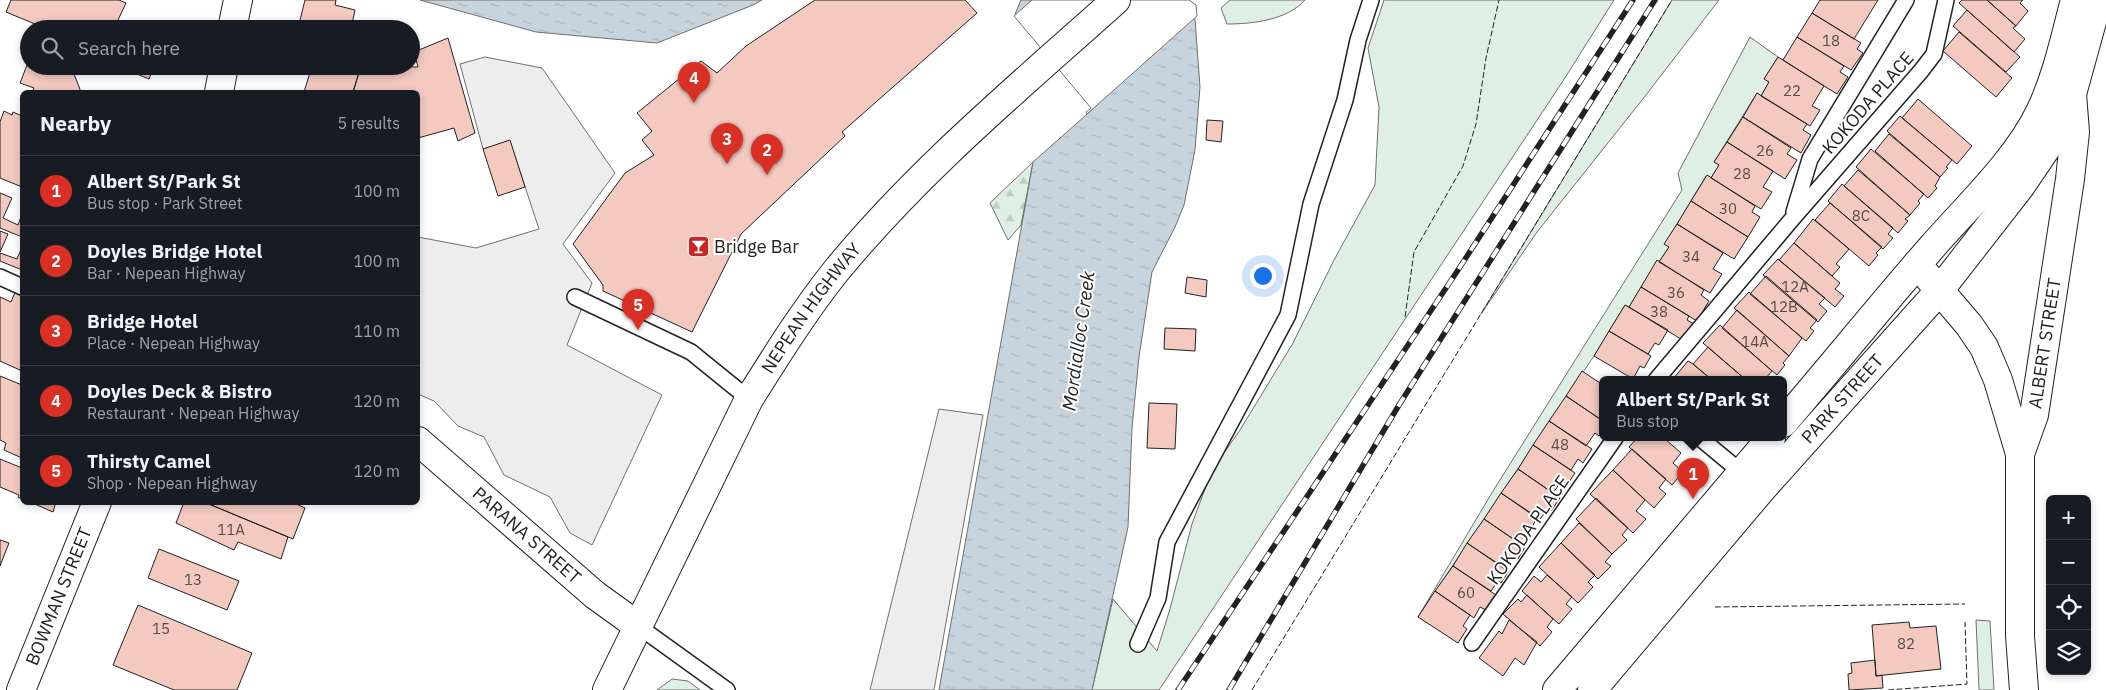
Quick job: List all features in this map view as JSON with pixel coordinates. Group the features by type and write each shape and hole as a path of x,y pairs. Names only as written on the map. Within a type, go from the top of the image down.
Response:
{"main road":[{"path":"234,20 238,0"},
{"name":"NEPEAN HIGHWAY","path":"607,690 749,400 835,272 913,185 983,118 1116,0"},
{"name":"ALBERT STREET","path":"2024,690 2020,636 2020,454 2034,415 2076,132 2062,87 2075,0"},
{"name":"ALBERT STREET","path":"2062,87 2098,0"},
{"path":"219,90 222,75"},
{"name":"PARK STREET","path":"1787,418 2015,150 2040,112 2062,87"},
{"name":"PARK STREET","path":"1556,690 1751,481 1939,291 2042,158 2058,131 2062,87"},
{"path":"1917,264 1969,325 1984,347 1998,380 2020,454"},
{"name":"PARK STREET","path":"1592,690 1751,481 1770,441"},
{"name":"PARANA STREET","path":"420,443 595,595 638,626"},
{"name":"BOWMAN STREET","path":"21,690 96,505"}],"lane":[{"path":"1138,644 1158,598 1167,542 1288,315 1311,204 1345,100 1358,40 1371,0"},
{"name":"KOKODA PLACE","path":"1792,218 1810,160 1906,0"},
{"name":"KOKODA PLACE","path":"1659,376 1792,218 1922,71 1934,54 1946,0"},
{"path":"0,277 20,285"},
{"path":"575,297 691,352 749,400"},
{"name":"KOKODA PLACE","path":"1472,643 1613,441"},
{"path":"1704,441 1751,481"},
{"path":"638,626 726,690"}],"green space":[{"path":"1230,0 1305,0 1289,12 1269,20 1227,24 1221,8"},
{"path":"1384,0 1614,0 1563,81 1159,690 1092,690 1113,599 1157,651 1192,524 1212,470 1240,430 1293,343 1334,260 1375,185 1379,107 1368,48"},
{"path":"1672,0 1719,0 1537,232 1481,314"},
{"path":"1750,37 1778,57 1764,79 1769,82 1761,96 1757,93 1714,162 1719,165 1711,178 1706,176 1665,244 1669,247 1659,262 1657,261 1629,307 1625,305 1594,356 1418,617 1493,491 1682,190 1678,173"},
{"path":"1033,162 1021,225 1008,240 990,203"},
{"path":"1976,620 1990,621 1994,690 1979,690"},
{"path":"672,679 688,681 700,690 657,690"}],"shaded area":[{"path":"485,57 542,68 615,173 563,244 592,283 567,345 662,395 592,545 570,533 550,497 504,475 484,437 458,426 434,401 420,395 420,237 476,248 539,229 510,141 483,149 460,64"},
{"path":"939,409 983,415 934,690 870,690"}],"water":[{"path":"420,0 762,0 657,43 536,32"},
{"name":"Mordialloc Creek","path":"1021,0 1187,0 1194,6 1200,87 1195,150 1184,205 1152,272 1139,357 1132,428 1128,527 1092,690 939,690 1033,162 1094,108 1015,14"}],"pier":[{"path":"1032,0 1189,0 1196,5 1197,16 1087,114 1086,112 1091,108 1014,16"}],"building":[{"path":"11,0 119,0 126,3 118,20 25,20 6,12"},
{"path":"305,0 336,0 335,5 355,10 353,20 300,20"},
{"path":"815,0 965,0 977,13 842,132 845,136 741,234 692,332 603,291 603,285 573,244 625,173 654,155 642,140 652,131 637,113 701,61 717,73 746,46"},
{"path":"1820,0 1878,0 1854,39 1812,13"},
{"path":"1962,0 1987,0 2016,26 2013,28 2025,39 2014,52 1959,3"},
{"path":"1987,0 2023,0 2020,3 2028,11 2016,26"},
{"path":"1967,10 2020,57 2006,72 1953,26"},
{"path":"1812,13 1861,43 1857,49 1863,53 1851,70 1797,37"},
{"path":"1959,32 2012,78 1996,97 1943,51"},
{"path":"1797,37 1844,66 1840,72 1848,77 1837,94 1783,60"},
{"path":"448,38 475,133 458,141 454,128 420,137 420,90 354,90 358,75 420,75 420,50"},
{"path":"1778,57 1824,86 1812,106 1820,110 1810,126 1761,96 1769,82 1764,79"},
{"path":"23,75 74,75 80,90 33,90 34,88 20,83"},
{"path":"139,75 151,75 149,79"},
{"path":"309,75 358,75 354,90 305,90"},
{"path":"1757,93 1807,124 1803,130 1811,135 1801,153 1743,117"},
{"path":"1918,99 1972,146 1957,164 1902,118"},
{"path":"4,111 12,115 13,112 20,115 20,186 0,178 0,122"},
{"path":"1900,116 1952,160 1940,177 1887,131"},
{"path":"1743,117 1791,148 1787,154 1797,160 1785,179 1727,142"},
{"path":"1207,120 1223,121 1221,142 1206,140"},
{"path":"1889,134 1940,177 1935,186 1937,188 1928,198 1875,151"},
{"path":"510,140 525,187 498,196 483,149"},
{"path":"1727,142 1773,171 1763,187 1772,192 1761,209 1711,178 1719,165 1714,162"},
{"path":"1871,149 1924,194 1918,201 1920,203 1910,215 1856,167"},
{"path":"1858,170 1910,215 1905,219 1908,221 1898,233 1844,186"},
{"path":"1707,175 1755,206 1752,212 1760,217 1748,237 1691,201"},
{"path":"1842,184 1893,228 1888,234 1893,238 1883,249 1828,201"},
{"path":"0,193 12,198 3,218 18,225 20,220 20,236 0,228"},
{"path":"1691,201 1748,237 1734,259 1677,224"},
{"path":"1830,203 1882,247 1876,253 1878,255 1869,266 1815,220"},
{"path":"1813,219 1849,249 1836,264 1840,267 1832,276 1794,243"},
{"path":"1677,224 1723,253 1713,269 1722,274 1710,293 1659,262 1669,247 1664,244"},
{"path":"0,231 8,234 0,252"},
{"path":"1794,243 1840,283 1835,289 1844,296 1835,307 1779,260"},
{"path":"20,252 20,269 0,261 0,253 17,259"},
{"path":"1778,259 1825,298 1819,304 1827,311 1818,322 1763,275"},
{"path":"1657,260 1704,290 1701,295 1709,301 1697,321 1641,287"},
{"path":"1766,276 1817,320 1810,328 1814,331 1806,341 1750,294"},
{"path":"1187,277 1207,280 1206,297 1185,293"},
{"path":"1641,287 1689,316 1687,320 1694,324 1684,341 1629,307"},
{"path":"16,290 20,292 20,370 0,361 0,297 11,302"},
{"path":"1749,292 1802,338 1789,356 1734,308"},
{"path":"1625,305 1668,330 1659,345 1655,343 1648,354 1609,331"},
{"path":"1737,310 1789,356 1777,375 1722,328"},
{"path":"1720,325 1772,371 1768,376 1741,376 1703,343"},
{"path":"1165,328 1196,329 1195,351 1164,349"},
{"path":"1609,331 1651,356 1644,368 1640,366 1635,376 1628,376 1594,356"},
{"path":"1708,347 1741,376 1707,376 1693,364"},
{"path":"1688,361 1707,376 1676,376"},
{"path":"1582,371 1599,382 1599,418 1566,396"},
{"path":"0,376 20,384 20,457 4,450 6,443 0,440"},
{"path":"1566,396 1599,418 1599,436 1595,433 1586,446 1549,421"},
{"path":"1149,403 1177,404 1175,449 1147,448"},
{"path":"1549,421 1592,449 1583,463 1578,459 1571,470 1533,445"},
{"path":"1634,441 1667,441 1681,453 1673,463 1683,472 1672,485 1629,447"},
{"path":"1533,445 1575,473 1567,485 1562,480 1553,493 1518,469"},
{"path":"1632,449 1666,479 1659,488 1666,494 1654,508 1613,470"},
{"path":"0,459 20,467 20,498 18,497 19,495 0,487"},
{"path":"1518,469 1560,498 1551,511 1548,509 1540,519 1501,493"},
{"path":"1613,470 1645,500 1636,511 1646,519 1633,533 1590,494"},
{"path":"1501,493 1537,518 1522,545 1484,519"},
{"path":"1596,498 1628,528 1622,535 1627,540 1612,554 1576,519"},
{"path":"37,505 55,505 53,512"},
{"path":"183,505 211,505 288,537 281,559 238,542 234,550 176,523"},
{"path":"211,505 298,505 305,508 293,539"},
{"path":"1484,519 1525,547 1518,559 1514,556 1505,569 1467,543"},
{"path":"1579,523 1612,554 1605,562 1611,566 1598,579 1561,543"},
{"path":"0,540 9,543 0,566"},
{"path":"1467,543 1509,571 1501,583 1498,581 1491,591 1453,566"},
{"path":"1561,543 1595,575 1588,582 1593,587 1578,603 1539,567"},
{"path":"159,549 239,581 227,610 148,578"},
{"path":"1453,566 1496,595 1486,610 1480,607 1474,618 1435,591"},
{"path":"1547,575 1572,597 1566,604 1572,609 1559,624 1522,591 1534,576 1541,582"},
{"path":"1435,591 1470,615 1463,626 1467,629 1458,643 1418,617"},
{"path":"1527,595 1553,619 1547,627 1552,632 1540,646 1503,614 1518,599 1521,602"},
{"path":"138,605 252,653 237,690 174,690 113,665"},
{"path":"1509,620 1537,642 1524,665 1515,658 1503,676 1479,658 1499,631 1502,634"},
{"path":"1909,622 1910,628 1936,626 1941,669 1876,676 1872,625"},
{"path":"1875,660 1876,676 1882,675 1883,688 1849,690 1848,674 1852,673 1851,663"}],"railway":[{"path":"1178,690 1458,270 1633,0"},
{"path":"1229,690 1399,405 1655,0"}],"fence":[{"path":"1405,317 1414,252 1463,166 1476,124 1486,58 1499,0"},
{"path":"1252,690 1672,0"},
{"path":"1715,607 1965,604"},
{"path":"1888,690 1967,684 1965,622"}],"place":[{"name":"Doyles Deck & Bistro","path":"694,103"},
{"name":"Bridge Hotel","path":"727,164"},
{"name":"Doyles Bridge Hotel","path":"767,175"},
{"name":"Bridge Bar","path":"698,247"},
{"name":"Thirsty Camel","path":"638,330"},
{"name":"Albert St/Park St","path":"1693,499"}]}
